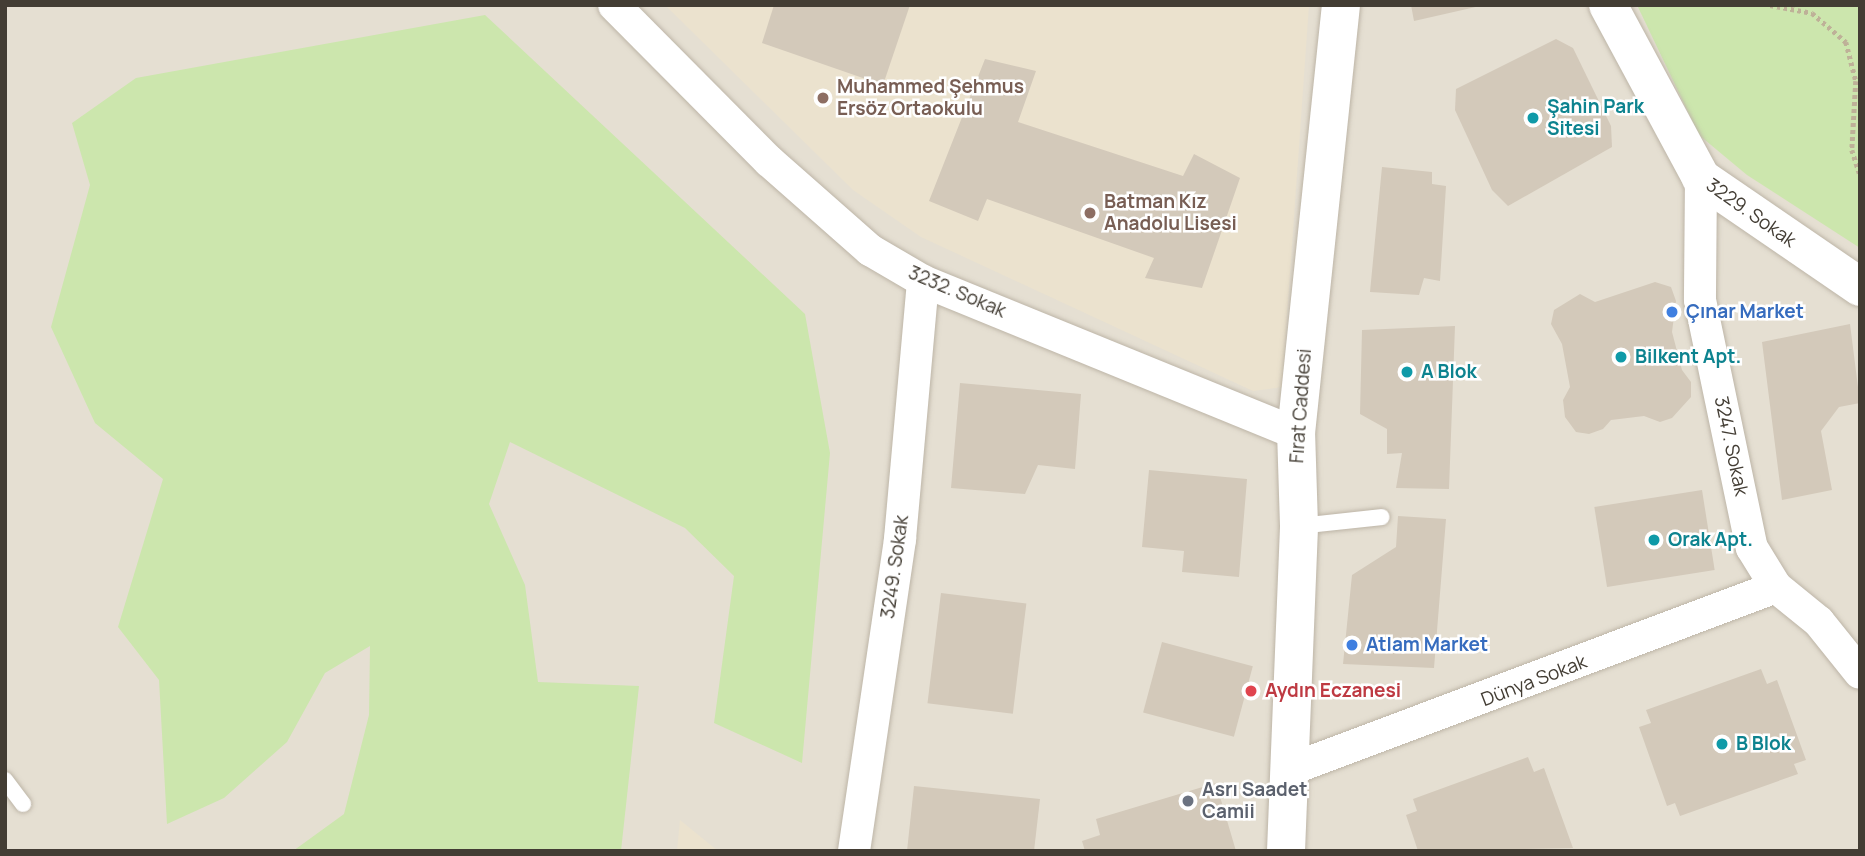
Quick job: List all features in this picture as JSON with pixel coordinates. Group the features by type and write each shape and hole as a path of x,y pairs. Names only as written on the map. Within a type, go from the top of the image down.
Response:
{"street":[{"name":"3232. Sokak","path":"614,5 769,161 870,250 923,281 1296,433"},
{"name":"Fırat Caddesi","path":"1286,851 1299,526 1296,433 1341,5"},
{"name":"3229. Sokak","path":"1608,5 1701,178 1860,287"},
{"name":"3247. Sokak","path":"1701,178 1700,300 1752,548 1776,587 1819,622 1860,673"},
{"name":"3249. Sokak","path":"854,851 900,540 923,281"},
{"name":"Dünya Sokak","path":"1289,770 1776,587"}],"lane":[{"path":"1299,526 1382,517"},
{"path":"5,780 23,804"}],"path":[{"path":"1770,5 1812,13 1846,42 1856,81 1852,150 1860,174"}],"shaded area":[{"path":"5,5 1860,5 1860,851 5,851"},
{"name":"Batman Kız Anadolu Lisesi","path":"665,5 1309,5 1282,387 1253,391 921,237 853,190"},
{"path":"680,820 718,851 677,851"}],"green space":[{"path":"1637,5 1860,5 1860,248 1747,175 1699,135"},
{"path":"485,15 805,314 830,453 802,763 714,723 734,576 685,528 510,442 489,504 525,585 538,682 639,686 621,851 293,851 344,814 369,715 370,646 325,673 287,742 224,798 167,824 159,680 118,627 163,479 95,423 51,327 90,185 72,123 136,78"}],"building":[{"path":"774,5 910,5 883,85 762,43"},
{"path":"1411,5 1480,5 1480,6 1414,21"},
{"name":"Şahin Park Sitesi","path":"1556,39 1573,48 1611,126 1612,147 1508,206 1492,190 1455,110 1456,89"},
{"path":"985,59 1036,71 1018,122 1183,176 1194,154 1240,178 1202,288 1145,278 1154,258 987,199 978,221 929,201"},
{"path":"1382,167 1432,172 1432,184 1446,186 1440,281 1424,278 1419,295 1370,292"},
{"name":"Bilkent Apt.","path":"1655,282 1671,287 1676,301 1672,332 1682,370 1691,382 1691,397 1672,418 1660,422 1644,416 1611,420 1603,429 1589,434 1576,432 1565,417 1563,400 1570,387 1562,344 1551,324 1554,310 1580,294 1595,302"},
{"path":"1850,324 1860,403 1839,407 1821,431 1832,490 1782,500 1762,342"},
{"name":"A Blok","path":"1455,326 1449,489 1396,488 1402,453 1387,454 1387,429 1360,414 1362,330"},
{"path":"960,383 1081,394 1075,469 1038,465 1025,494 951,488"},
{"path":"1149,470 1247,479 1239,577 1182,572 1184,551 1142,547"},
{"name":"Orak Apt.","path":"1702,490 1715,570 1607,587 1594,507"},
{"path":"1398,516 1446,519 1434,668 1343,664 1352,575 1396,547"},
{"path":"941,593 1026,603 1013,714 927,703"},
{"path":"1162,642 1253,666 1234,737 1143,713"},
{"name":"B Blok","path":"1761,669 1767,684 1777,680 1806,760 1794,764 1798,774 1680,816 1675,803 1667,806 1639,727 1651,723 1646,710"},
{"path":"1528,757 1534,772 1544,768 1573,848 1418,851 1406,815 1417,811 1413,799"},
{"name":"Asrı Saadet Camii","path":"1216,783 1236,851 1085,851 1082,841 1100,835 1096,819"},
{"path":"914,786 1040,799 1034,851 907,851"}],"place":[{"name":"Muhammed Şehmus Ersöz Ortaokulu","path":"823,98"},
{"name":"Şahin Park Sitesi","path":"1533,118"},
{"name":"Batman Kız Anadolu Lisesi","path":"1090,213"},
{"name":"Çınar Market","path":"1672,312"},
{"name":"Bilkent Apt.","path":"1621,357"},
{"name":"A Blok","path":"1407,372"},
{"name":"Orak Apt.","path":"1654,540"},
{"name":"Atlam Market","path":"1352,645"},
{"name":"Aydın Eczanesi","path":"1251,691"},
{"name":"B Blok","path":"1722,744"},
{"name":"Asrı Saadet Camii","path":"1188,801"}]}
